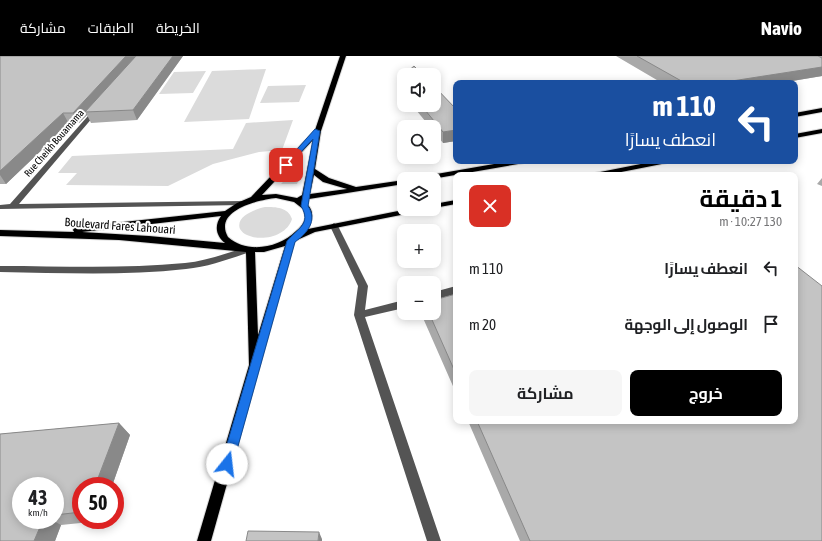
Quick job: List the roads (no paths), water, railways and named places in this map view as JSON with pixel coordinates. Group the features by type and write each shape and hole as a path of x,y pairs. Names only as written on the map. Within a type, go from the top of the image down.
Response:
{"main road":[{"path":"304,206 318,131 343,56"},
{"path":"798,114 822,110"},
{"path":"254,199 318,131"},
{"path":"798,135 822,131"},
{"path":"460,172 506,164"},
{"path":"610,172 652,164"},
{"path":"311,170 326,180 336,184 361,189"},
{"path":"441,175 453,173"},
{"path":"294,200 306,196 397,183"},
{"path":"204,541 294,239 303,232 309,218 308,212 304,206 294,200 276,196 254,199 243,203 228,213 222,220 220,233 223,239 229,244 245,249 271,248 294,239 313,230 397,214"},
{"path":"441,205 453,203"},
{"path":"51,233 228,213"},
{"name":"Boulevard Fares Lahouari","path":"0,233 51,233 193,242 245,249"},
{"path":"245,249 254,373"}],"street":[{"name":"Rue Cheikh Bouamama","path":"12,207 101,104"},
{"path":"0,207 243,203"},
{"path":"334,226 363,286 359,315 434,541"},
{"path":"0,269 100,270 186,266 207,262 245,249"},
{"path":"441,294 453,291"},
{"path":"359,315 397,306"}]}
